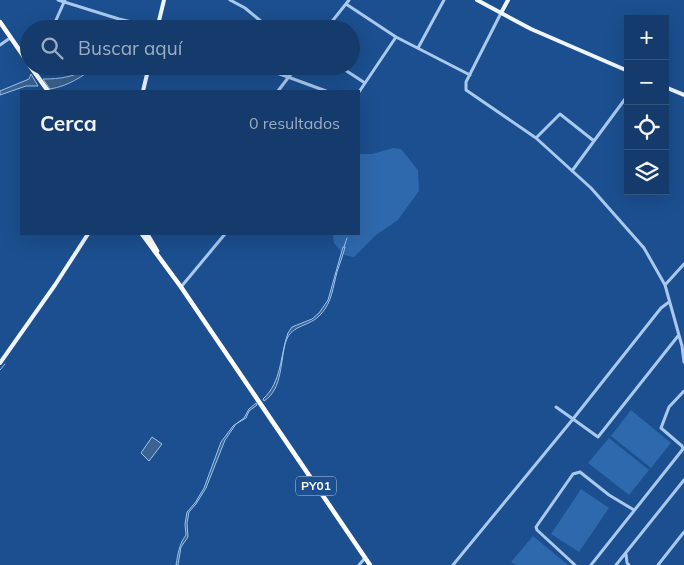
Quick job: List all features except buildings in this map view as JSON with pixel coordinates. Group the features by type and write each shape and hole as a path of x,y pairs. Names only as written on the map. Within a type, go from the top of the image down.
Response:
{"highway":[{"path":"0,22 20,51"},
{"path":"37,75 47,90"},
{"name":"PY01","path":"143,235 182,287 370,565"},
{"name":"PY01","path":"148,235 160,257"}],"main road":[{"path":"160,20 164,0"},
{"path":"476,0 531,29 624,69"},
{"path":"501,13 508,0"},
{"path":"143,90 147,75"},
{"path":"669,88 684,94"},
{"path":"0,362 55,286 87,235"}],"street":[{"path":"58,0 123,20"},
{"path":"230,0 246,8 260,20"},
{"path":"418,48 444,0"},
{"path":"56,20 64,1"},
{"path":"333,20 348,2 396,37 470,75"},
{"path":"501,13 465,86 469,93 536,138 590,188 644,248 665,285 678,335 683,345 684,362"},
{"path":"360,90 396,37"},
{"path":"0,45 10,38"},
{"path":"283,75 323,90"},
{"path":"353,75 365,83"},
{"path":"279,90 289,77"},
{"path":"572,171 624,100"},
{"path":"536,138 560,114 594,141"},
{"path":"182,287 224,235"},
{"path":"665,285 684,264"},
{"path":"453,565 573,420 661,308 669,302"},
{"path":"556,407 598,437 678,335"},
{"path":"590,565 682,449 682,446 661,428 669,407 684,390"},
{"path":"575,565 536,527 573,474 580,472 609,495 634,510"},
{"path":"616,565 684,480"},
{"path":"658,565 684,532"},
{"path":"626,553 629,565"},
{"path":"359,565 365,558"}],"shaded area":[{"path":"32,75 38,86 26,86 0,95 0,91 29,79"},
{"path":"83,75 63,86 50,89 43,79 56,79"},
{"path":"393,148 401,149 418,170 419,191 398,220 376,235 354,257 344,255 334,243 333,235 360,235 360,154 372,154"},
{"path":"343,247 345,247 328,304 317,318 292,331 289,335 284,349 278,382 270,396 264,401 263,399 274,385 280,368 285,341 288,333 292,327 312,319 328,300"},
{"path":"256,403 257,405 249,411 246,418 236,424 225,440 206,488 189,512 187,523 188,537 181,547 178,565 176,565 180,546 186,535 187,512 204,488 221,442 233,426 244,418 249,409"},
{"path":"631,410 671,443 651,468 611,436"},
{"path":"152,437 162,444 149,461 141,453"},
{"path":"609,438 649,470 629,495 588,463"},
{"path":"581,489 609,508 579,552 551,534"},
{"path":"533,536 568,565 515,565 511,562"}],"waterway":[{"path":"344,247 347,238"},
{"path":"0,370 5,364"}]}
